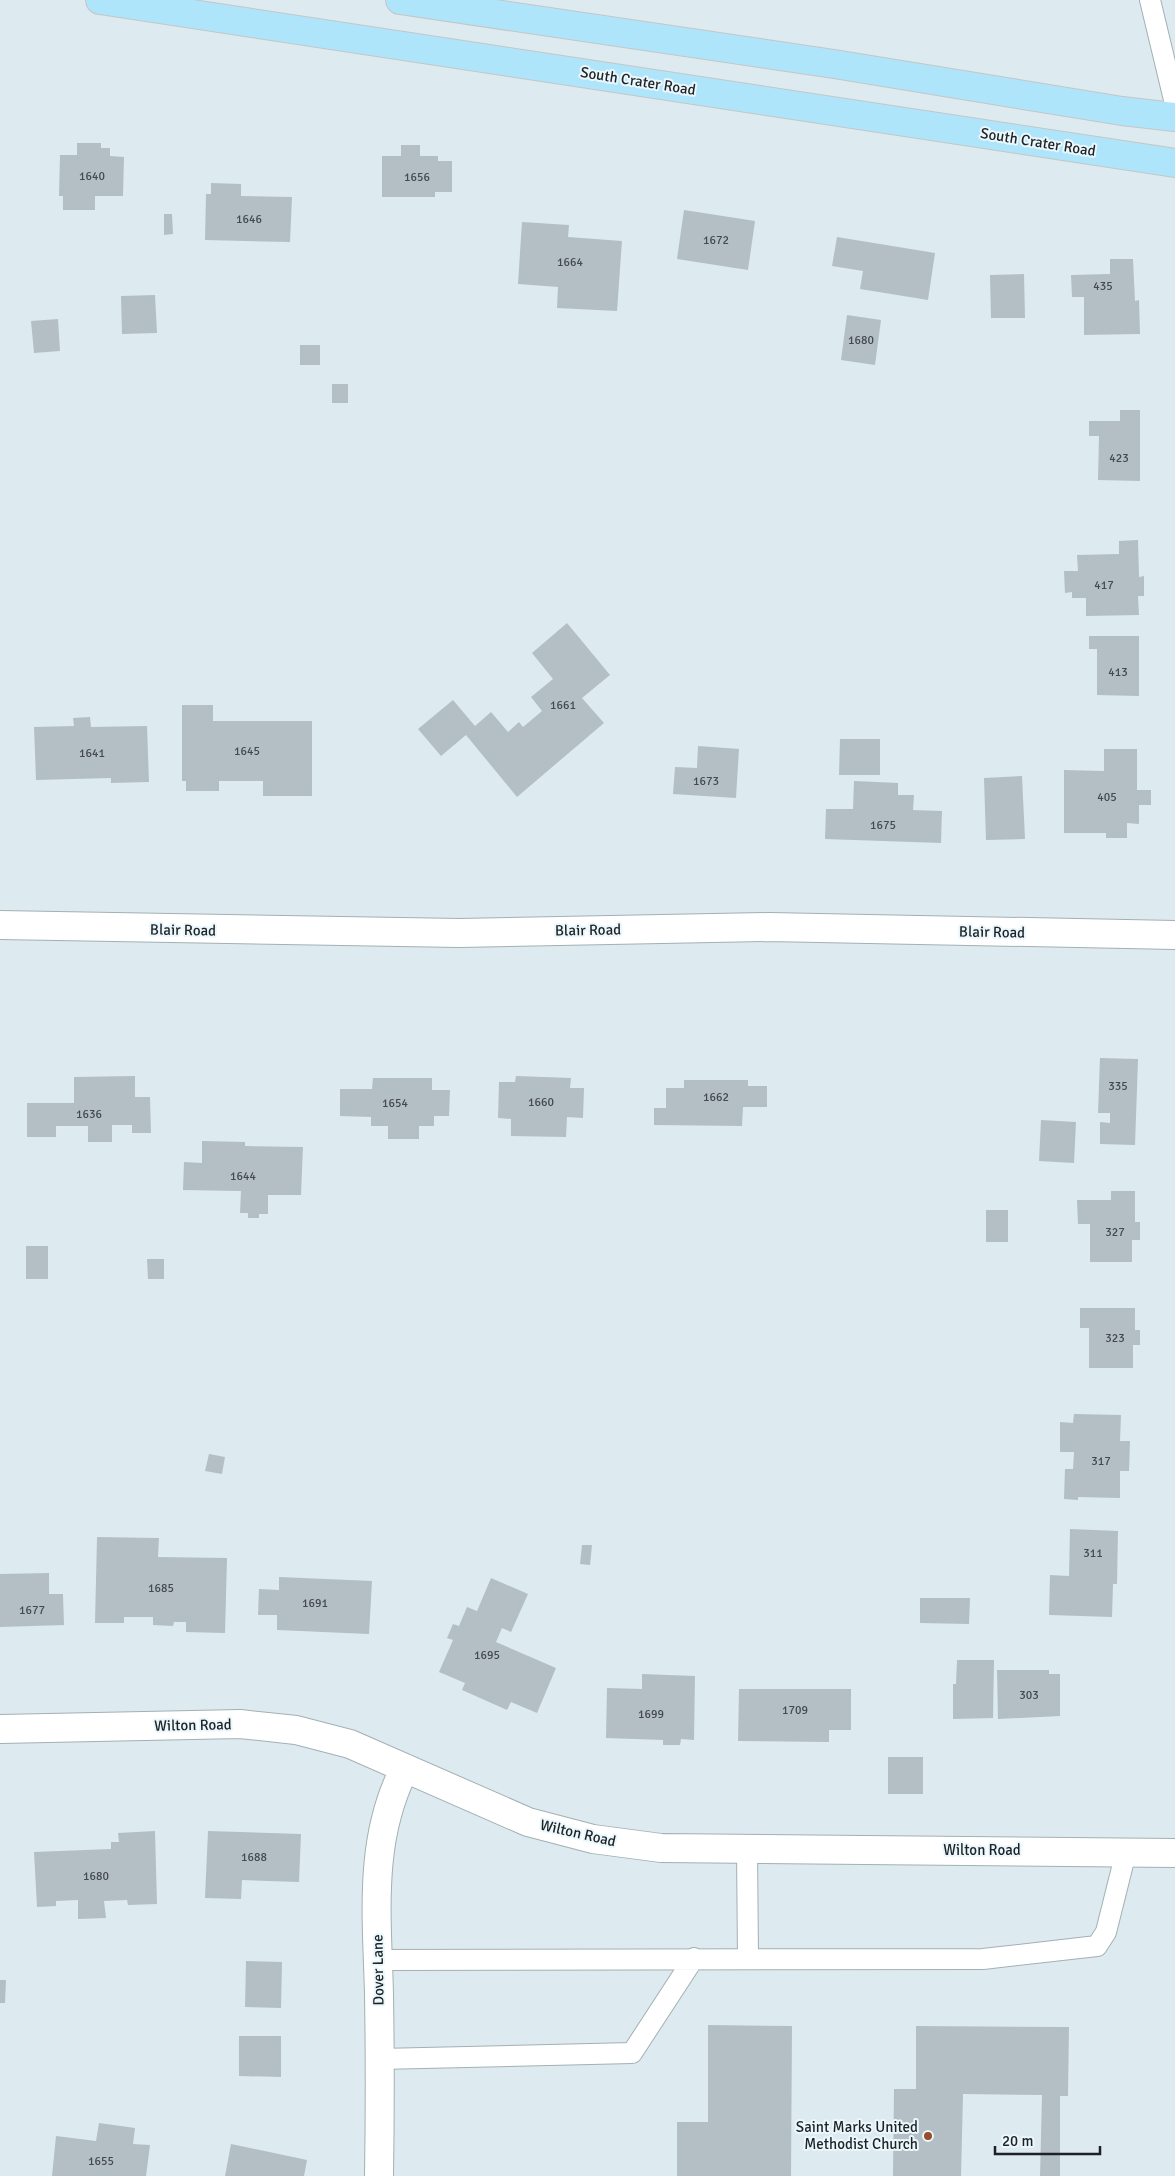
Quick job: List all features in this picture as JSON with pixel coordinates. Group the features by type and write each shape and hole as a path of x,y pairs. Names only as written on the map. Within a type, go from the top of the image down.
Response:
{"main road":[{"name":"South Crater Road","path":"100,0 215,8 1175,163"},
{"path":"400,0 834,64 1122,111 1175,117"}],"street":[{"name":"Blair Road","path":"0,926 459,933 769,927 1175,935"},
{"name":"Wilton Road","path":"0,1728 240,1724 296,1730 350,1744 528,1822 594,1839 661,1848 1175,1853"},
{"name":"Dover Lane","path":"379,2176 380,2059 377,1871 383,1826 397,1784 405,1768"}],"lane":[{"path":"1150,0 1175,104"},
{"path":"747,1848 748,1958"},
{"path":"378,1960 983,1959 1097,1946 1106,1932 1126,1852"},
{"path":"380,2059 632,2053 694,1958"}],"building":[{"path":"77,143 101,143 101,148 110,148 110,156 124,157 123,196 95,196 95,210 63,210 63,196 59,196 60,155 77,155"},
{"path":"401,145 420,145 420,156 438,156 438,161 452,161 452,192 435,192 435,197 382,197 382,156 401,156"},
{"path":"211,183 241,184 241,196 292,197 290,242 205,240 206,194 211,194"},
{"path":"684,210 755,221 748,270 677,259"},
{"path":"164,214 172,214 173,234 164,235"},
{"path":"522,222 569,225 568,237 622,241 617,311 557,308 558,287 518,284"},
{"path":"837,237 935,253 928,300 860,289 863,271 832,266"},
{"path":"1110,259 1133,259 1135,301 1139,300 1140,334 1084,335 1084,297 1072,297 1071,275 1110,274"},
{"path":"1024,274 1025,318 991,318 990,275"},
{"path":"155,295 157,333 122,334 121,296"},
{"path":"847,315 881,320 875,365 841,360"},
{"path":"58,319 60,351 34,353 31,321"},
{"path":"300,345 320,345 320,365 300,365"},
{"path":"332,384 348,384 348,403 332,403"},
{"path":"1120,410 1140,410 1140,481 1098,480 1099,436 1089,436 1089,421 1120,421"},
{"path":"1138,540 1139,577 1144,576 1144,596 1138,596 1139,615 1086,616 1086,598 1072,598 1072,592 1065,593 1064,571 1078,571 1077,555 1119,554 1119,541"},
{"path":"567,623 610,675 582,698 604,723 517,797 466,735 441,756 418,729 453,700 475,726 491,712 508,732 519,722 523,727 542,711 531,697 553,679 532,653"},
{"path":"1089,636 1139,636 1139,696 1097,695 1097,649 1089,649"},
{"path":"182,705 213,705 213,721 312,721 312,796 263,796 263,781 219,781 219,791 186,791 186,781 182,781"},
{"path":"90,717 91,727 147,726 149,782 111,783 111,778 36,780 34,727 74,726 73,718"},
{"path":"840,739 880,739 880,775 839,775"},
{"path":"698,746 739,749 736,798 673,794 675,767 697,768"},
{"path":"1104,749 1137,749 1137,790 1151,790 1151,805 1139,805 1139,824 1127,823 1127,838 1106,838 1106,833 1064,833 1064,770 1104,771"},
{"path":"1022,776 1025,839 986,840 984,778"},
{"path":"854,781 898,783 898,795 914,795 913,810 942,811 941,843 825,839 826,809 853,809"},
{"path":"1100,1058 1138,1059 1135,1145 1100,1144 1100,1122 1110,1123 1110,1113 1098,1113"},
{"path":"135,1076 135,1097 150,1097 151,1133 132,1133 132,1125 112,1125 112,1142 88,1142 88,1126 56,1126 56,1137 27,1137 27,1103 74,1103 74,1077"},
{"path":"516,1076 571,1078 570,1088 584,1088 583,1118 567,1117 566,1137 511,1136 511,1119 498,1118 499,1082 515,1082"},
{"path":"373,1078 432,1078 432,1090 450,1090 449,1116 434,1116 434,1126 419,1126 419,1139 388,1139 388,1126 371,1126 371,1117 340,1116 340,1089 372,1089"},
{"path":"684,1080 748,1080 748,1086 767,1086 767,1107 743,1107 742,1126 654,1125 654,1108 666,1108 666,1088 684,1088"},
{"path":"1041,1120 1076,1122 1074,1163 1039,1161"},
{"path":"202,1141 245,1142 245,1146 303,1147 301,1195 268,1195 268,1214 259,1214 259,1218 248,1218 248,1213 240,1213 241,1191 183,1190 184,1162 202,1163"},
{"path":"1111,1191 1135,1191 1135,1222 1140,1222 1140,1240 1132,1240 1132,1262 1090,1262 1090,1224 1078,1224 1077,1200 1111,1200"},
{"path":"986,1210 1008,1210 1008,1242 986,1242"},
{"path":"26,1246 48,1246 48,1279 26,1279"},
{"path":"147,1259 164,1259 164,1279 148,1279"},
{"path":"1080,1308 1135,1308 1135,1330 1140,1330 1140,1345 1133,1345 1133,1368 1089,1368 1089,1328 1080,1328"},
{"path":"1074,1414 1121,1415 1120,1441 1130,1441 1129,1471 1120,1471 1120,1498 1078,1497 1078,1500 1064,1499 1065,1469 1073,1469 1074,1452 1060,1452 1060,1422 1073,1423"},
{"path":"209,1454 225,1457 222,1474 205,1471"},
{"path":"1070,1529 1118,1531 1117,1584 1113,1584 1112,1617 1049,1615 1050,1575 1069,1576"},
{"path":"97,1537 159,1538 158,1557 227,1558 225,1633 186,1632 186,1622 174,1622 173,1626 153,1625 153,1617 124,1617 124,1623 95,1623"},
{"path":"582,1545 592,1545 590,1565 580,1564"},
{"path":"49,1573 49,1594 63,1594 64,1625 0,1627 0,1574"},
{"path":"279,1577 372,1581 369,1634 277,1630 277,1615 258,1615 259,1589 279,1590"},
{"path":"491,1578 528,1594 511,1632 502,1628 496,1642 556,1668 537,1713 511,1702 507,1710 462,1690 465,1683 439,1672 453,1640 447,1638 453,1624 459,1626 467,1607 477,1611"},
{"path":"920,1598 970,1598 969,1624 920,1623"},
{"path":"957,1660 994,1660 993,1718 953,1719 953,1684 956,1684"},
{"path":"997,1670 1049,1670 1049,1674 1060,1674 1060,1716 998,1719"},
{"path":"642,1674 695,1676 694,1740 681,1739 680,1745 663,1745 663,1740 606,1738 607,1688 642,1689"},
{"path":"739,1689 851,1689 851,1730 829,1730 829,1742 738,1741"},
{"path":"888,1757 923,1757 923,1794 888,1794"},
{"path":"155,1831 157,1904 128,1905 127,1900 104,1901 106,1918 78,1919 78,1900 56,1901 56,1906 37,1907 34,1852 111,1849 111,1842 119,1842 118,1833"},
{"path":"208,1831 301,1834 299,1882 242,1880 241,1899 205,1898"},
{"path":"246,1961 282,1962 281,2008 245,2007"},
{"path":"0,1980 6,1980 5,2003 0,2003"},
{"name":"Saint Marks United Methodist Church","path":"708,2025 792,2026 791,2176 677,2176 677,2122 708,2122"},
{"name":"Saint Marks United Methodist Church","path":"916,2026 1069,2027 1068,2096 1060,2096 1060,2176 1040,2176 1042,2095 963,2094 961,2176 893,2176 894,2089 916,2089"},
{"path":"239,2036 281,2036 281,2077 239,2076"},
{"path":"99,2123 135,2128 133,2144 150,2145 146,2176 52,2176 56,2136 96,2141"},
{"path":"231,2144 307,2160 304,2176 225,2176"}],"place":[{"name":"Saint Marks United Methodist Church","path":"928,2136"}]}
